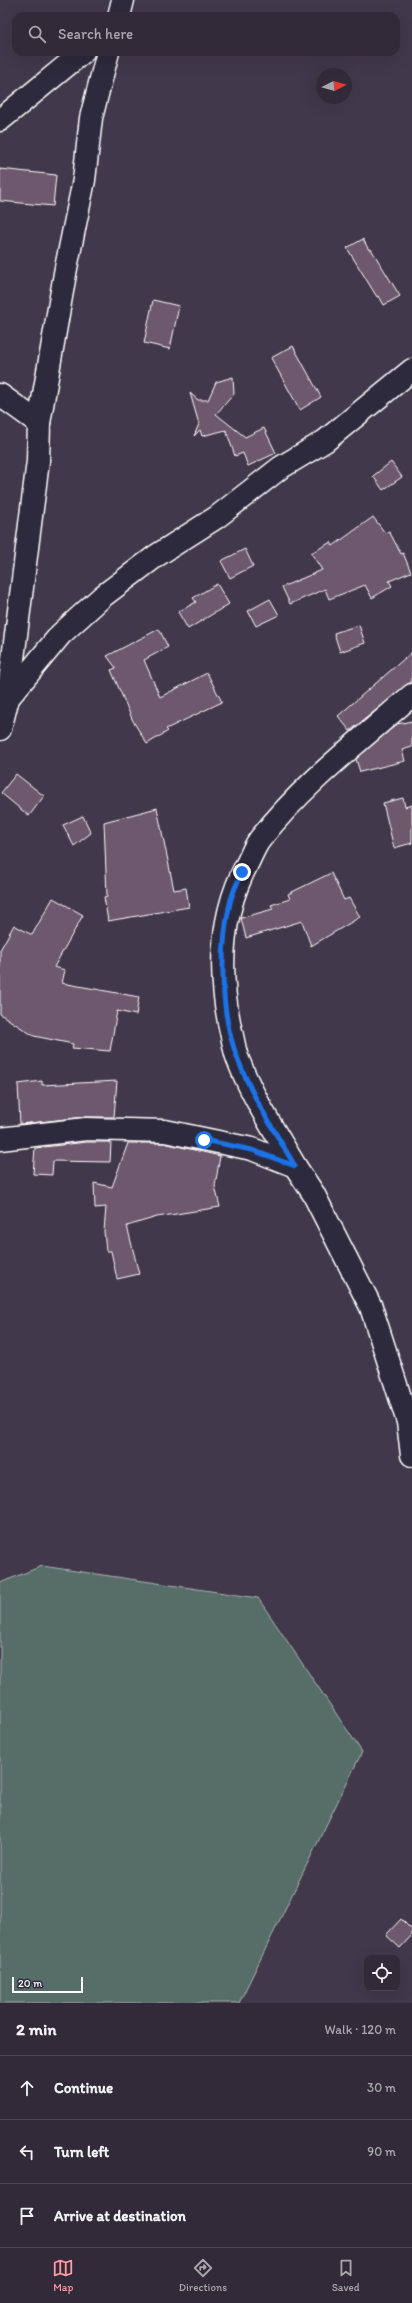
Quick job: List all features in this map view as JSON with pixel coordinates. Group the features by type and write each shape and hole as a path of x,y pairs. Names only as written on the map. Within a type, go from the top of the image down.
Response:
{"street":[{"path":"120,12 123,0"},
{"path":"0,120 78,56"},
{"path":"0,729 8,698 38,461 40,423 66,268 84,180 91,118 107,56"},
{"path":"8,698 60,634 103,596 156,556 217,517 280,468 325,441 411,375"},
{"path":"0,395 40,423"},
{"path":"412,695 328,766 260,839 242,872 230,902 224,934 222,973 226,1012 238,1061 267,1118 295,1166 313,1193 370,1307 408,1422 412,1455"},
{"path":"0,1139 86,1129 165,1131 252,1150 295,1166"}],"green space":[{"path":"42,1566 258,1598 362,1752 239,2003 0,2003 0,1583"}],"building":[{"path":"0,169 56,175 53,206 0,201"},
{"path":"363,239 369,250 371,249 400,296 384,305 379,296 377,297 347,248"},
{"path":"153,300 179,306 170,349 144,343"},
{"path":"293,346 321,397 300,410 271,358"},
{"path":"233,377 234,394 216,414 245,437 264,428 276,453 248,466 243,453 235,456 226,430 202,436 200,430 194,436 199,424 190,393 198,400 208,400 216,382"},
{"path":"391,462 402,477 383,490 373,476"},
{"path":"373,517 385,533 389,531 401,554 403,553 411,572 389,581 392,586 372,598 365,585 329,599 325,589 290,604 282,587 322,570 311,553 331,542 333,546"},
{"path":"245,549 253,566 230,578 221,561"},
{"path":"217,584 229,604 188,629 178,612 196,602 193,598"},
{"path":"270,599 279,615 256,626 248,611"},
{"path":"359,625 365,643 340,652 334,633"},
{"path":"159,629 168,647 144,660 160,697 207,673 222,702 166,729 168,731 147,744 133,721 111,670 116,668 107,656"},
{"path":"412,652 412,681 350,731 338,716"},
{"path":"412,721 412,747 402,750 405,761 360,772 356,759 397,724"},
{"path":"16,774 44,796 29,816 1,793"},
{"path":"403,798 405,807 412,805 412,843 394,848 383,803"},
{"path":"157,808 174,890 186,888 189,907 108,921 104,897 107,896 104,822"},
{"path":"83,816 91,833 74,846 63,825"},
{"path":"331,873 344,900 349,898 360,917 311,946 302,921 246,938 241,918 273,909 271,905 290,899 288,894"},
{"path":"53,898 83,915 54,967 65,970 62,983 139,997 136,1015 117,1011 110,1051 72,1048 73,1044 34,1036 0,1014 0,950 14,925 32,935"},
{"path":"42,1081 42,1085 117,1081 114,1117 85,1117 20,1124 18,1084"},
{"path":"87,1142 111,1142 110,1162 53,1161 52,1175 33,1174 35,1148"},
{"path":"128,1143 164,1143 220,1156 215,1186 220,1207 157,1217 127,1226 139,1274 117,1279 111,1251 106,1251 104,1231 106,1207 95,1208 94,1183 112,1187"},
{"path":"401,1919 412,1930 412,1935 400,1948 386,1935"}],"route":[{"path":"204,1140 252,1150 295,1166 267,1118 238,1061 226,1012 222,973 224,934 230,902 242,872"}]}
